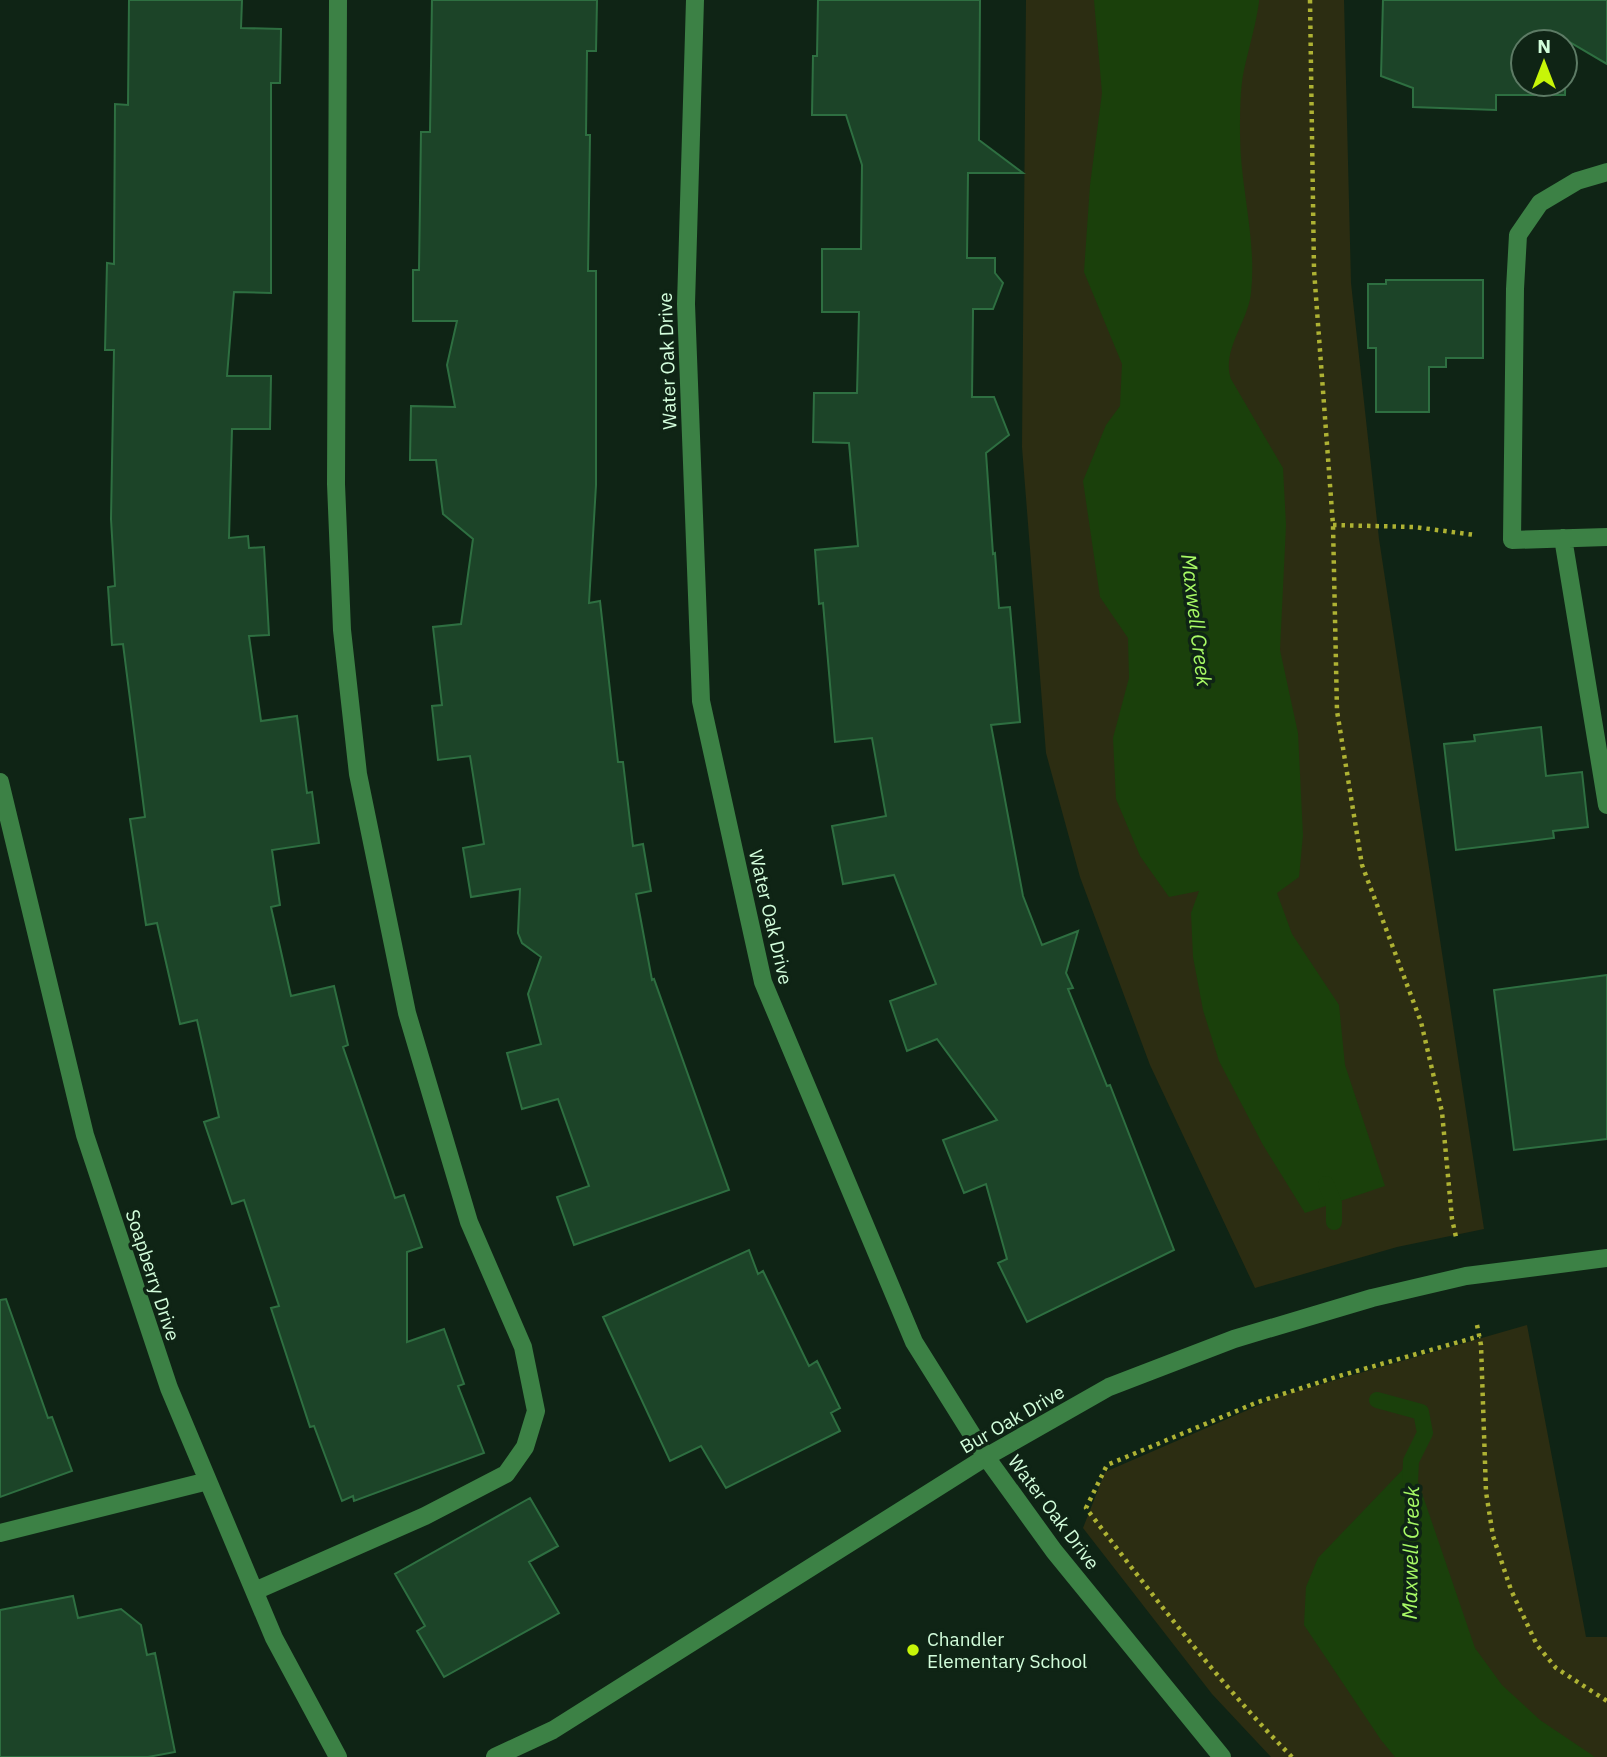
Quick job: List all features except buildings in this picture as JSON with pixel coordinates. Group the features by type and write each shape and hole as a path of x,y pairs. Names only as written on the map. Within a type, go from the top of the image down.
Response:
{"street":[{"path":"255,1591 425,1516 506,1475 525,1447 536,1411 523,1347 469,1222 407,1013 358,774 342,630 336,484 338,0"},
{"name":"Water Oak Drive","path":"695,0 685,304 701,701 763,982 914,1342 986,1457 1054,1551 1222,1757"},
{"path":"1607,172 1577,181 1540,203 1518,236 1512,540 1607,537"},
{"path":"1563,538 1607,805"},
{"name":"Soapberry Drive","path":"0,782 85,1135 169,1388 274,1638 338,1757"},
{"name":"Bur Oak Drive","path":"495,1757 552,1730 986,1457 1109,1387 1234,1339 1372,1298 1466,1276 1607,1258"},
{"path":"0,1533 208,1481"}],"path":[{"path":"1310,0 1314,270 1333,525 1337,711 1362,865 1421,1022 1442,1112 1452,1220 1457,1237"},
{"path":"1333,525 1414,527 1512,540"},
{"path":"1477,1325 1480,1336 1486,1492 1493,1536 1511,1590 1537,1645 1556,1668 1607,1701"},
{"path":"1292,1757 1245,1709 1174,1623 1086,1508 1107,1465 1258,1402 1480,1336"}],"shaded area":[{"path":"1026,0 1344,0 1351,283 1379,539 1484,1229 1397,1247 1255,1288 1150,1065 1080,877 1046,753 1022,447"},
{"path":"1527,1325 1586,1637 1607,1637 1607,1757 1271,1757 1212,1694 1083,1528 1105,1472 1280,1396"}],"water":[{"path":"1094,0 1259,0 1243,77 1240,110 1241,154 1252,253 1251,293 1232,347 1229,368 1231,379 1283,468 1286,525 1280,650 1298,733 1303,835 1299,877 1277,893 1292,934 1339,1005 1345,1065 1385,1186 1305,1213 1263,1145 1219,1061 1203,1010 1193,957 1191,913 1199,891 1169,897 1140,856 1116,799 1113,738 1129,678 1128,638 1100,597 1083,481 1106,425 1120,406 1122,364 1084,272 1090,185 1102,93"},
{"path":"1411,1461 1475,1648 1502,1685 1540,1720 1595,1757 1395,1757 1304,1625 1306,1587 1318,1558"}],"waterway":[{"name":"Maxwell Creek","path":"1326,1184 1334,1203 1334,1222"},
{"name":"Maxwell Creek","path":"1377,1400 1421,1412 1425,1433 1411,1461 1410,1483"}],"place":[{"name":"Chandler Elementary School","path":"913,1650"}]}
